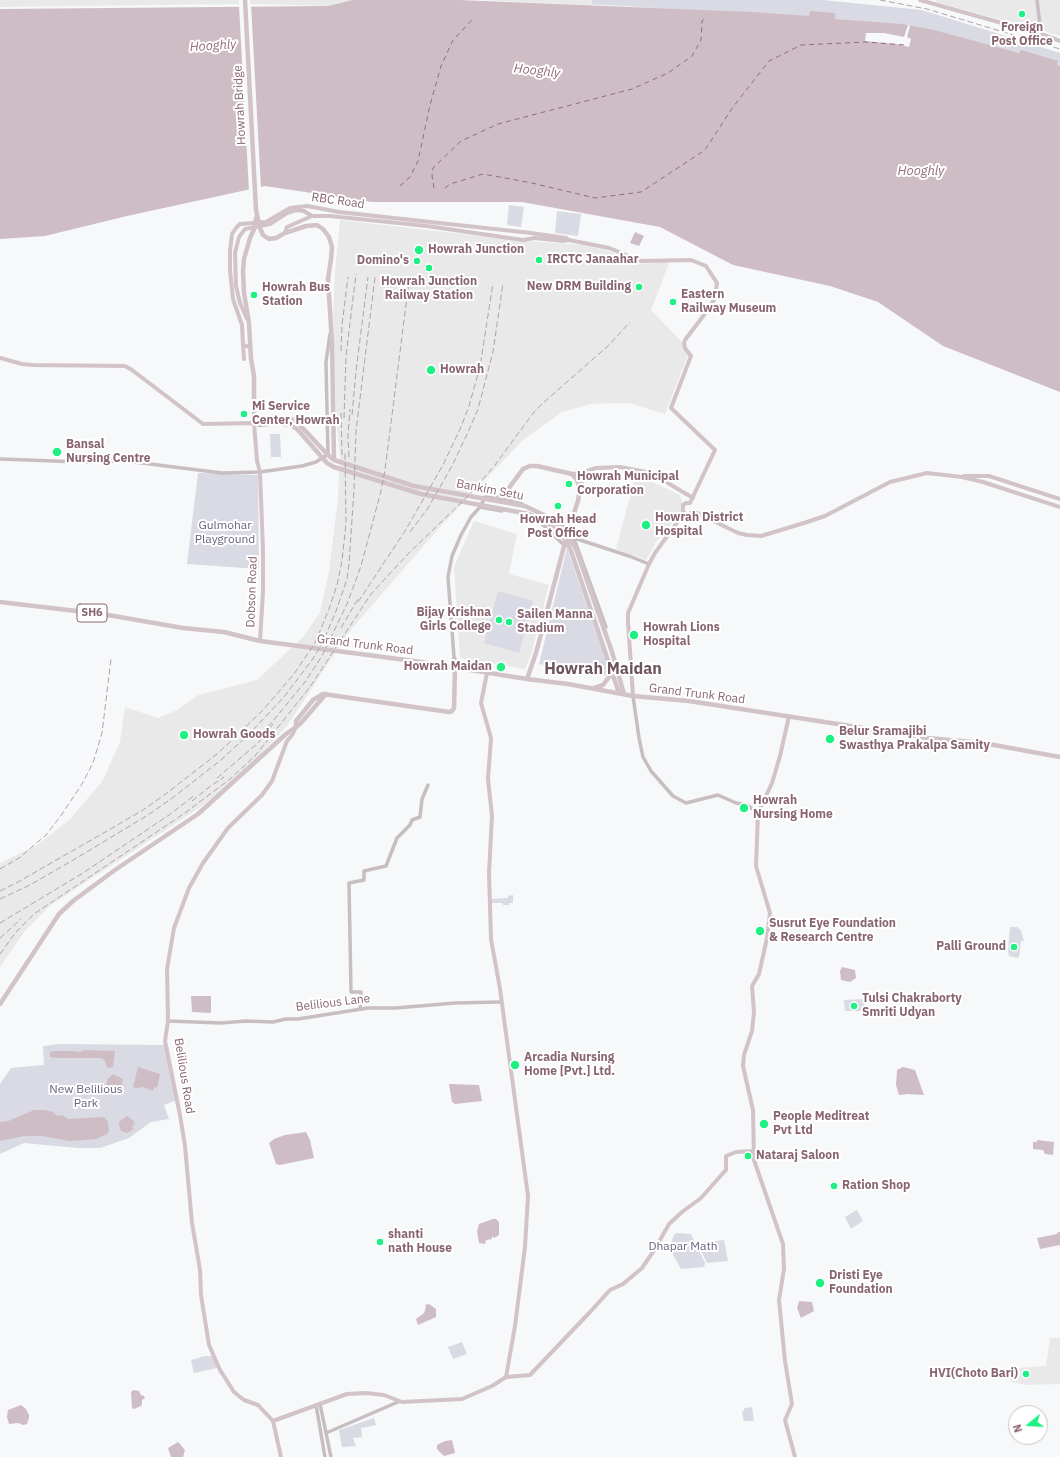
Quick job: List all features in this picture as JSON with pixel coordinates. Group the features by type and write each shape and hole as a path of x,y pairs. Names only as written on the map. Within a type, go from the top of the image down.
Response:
{"main road":[{"name":"Howrah Bridge","path":"245,0 256,210"},
{"path":"920,0 933,2 1060,41"},
{"name":"RBC Road","path":"244,359 242,325 233,299 230,270 232,234 240,224 266,222 293,207 306,206 339,212 566,238 569,240 609,248 641,261 691,260 706,266 717,283 715,298 685,340 685,348 691,356 671,408 713,455 690,504"},
{"path":"256,210 263,235 269,239 276,238 286,232 306,226 317,225 323,229 332,246 328,279 332,342 334,460"},
{"path":"0,358 22,364 37,365 125,366 203,424 254,423 254,376 250,347 249,323 244,293 243,272 244,259 255,227 256,210"},
{"name":"RBC Road","path":"249,323 240,303 236,286 235,253 241,233 245,229 270,224 292,210 304,211 312,216 330,216 432,226 523,240 535,238 563,241 569,240"},
{"path":"286,232 287,227 312,216"},
{"path":"243,345 250,347"},
{"name":"Bankim Setu","path":"289,418 296,421 334,460 414,486 525,506 550,518 561,527 576,549 606,634 622,694 612,673 571,551 560,534 541,519 529,514 421,494 334,467 327,463 298,430 291,425 277,423 260,426 254,423 260,419 289,418"},
{"name":"Dobson Road","path":"254,423 257,461 260,472 263,550 263,591 260,641"},
{"path":"492,500 506,492 523,469 537,466 572,474 584,474 587,471 596,468 620,467 647,472 659,477 693,498"},
{"path":"693,511 738,533 761,536 804,524 825,516 875,489 902,478 927,473 962,477 984,482 1060,507"},
{"path":"572,474 577,480 580,489"},
{"path":"527,679 536,653 584,474"},
{"path":"962,477 975,475 989,476 1060,499"},
{"path":"686,503 690,504 694,508 693,511 689,515 684,512 682,509 683,505 686,503"},
{"path":"633,696 628,613 655,553 684,512"},
{"name":"Grand Trunk Road","path":"0,602 102,614 183,628 224,632 260,641 286,645 568,684 633,696 689,701 928,738 983,743 1060,757"},
{"path":"0,1004 59,914 73,901 115,870 198,814 286,734 296,727 296,721 313,700 322,694 326,694 449,712 454,708 456,668"},
{"path":"487,673 481,703 491,738 488,779 492,816 488,873 491,939 528,1196 525,1247 515,1326 506,1377"},
{"path":"594,688 603,685 612,673"},
{"path":"789,716 772,783 758,813 756,866 770,913 767,938 759,974 752,986 754,1012 752,1028 744,1055 743,1066 753,1110 754,1160 783,1244 784,1269 780,1300 785,1361 792,1404 785,1420 795,1457"},
{"name":"Belilious Road","path":"273,1421 258,1405 244,1400 234,1392 220,1370 209,1344 201,1295 200,1270 192,1223 178,1104 165,1041 168,1020 167,968 174,928 189,888 203,863 228,828 262,795 272,781 287,741 296,727"},
{"path":"281,1457 273,1421 347,1394 366,1393 384,1395 398,1402 462,1399 492,1386 506,1377 527,1376 610,1290 623,1284 642,1268 669,1224 701,1198 726,1170 726,1156 736,1152 753,1151"},
{"path":"277,1457 280,1452"}],"street":[{"path":"1037,0 1041,34"},
{"path":"0,459 81,462 126,461 222,473 260,472 302,466 316,462 328,454 326,362 331,326"},
{"path":"456,668 448,577 452,556 461,535 485,497 514,501 541,511 555,519 568,531 574,538 583,562 606,628 606,634"},
{"path":"480,507 526,515 542,524 565,546 574,538"},
{"path":"574,538 649,564"},
{"path":"454,657 456,668"},
{"path":"633,696 639,738 644,757 651,771 674,796 686,804 718,795 747,806 758,813"},
{"path":"360,1009 361,992 351,992 349,883 364,880 364,872 386,866 397,838 410,825 412,820 420,817 422,799 428,785"},
{"name":"Belilious Lane","path":"168,1020 221,1023 273,1022 360,1009 449,1003 501,1002"},
{"path":"326,1433 398,1402"},
{"path":"318,1405 331,1457"},
{"path":"318,1405 325,1457"}],"shaded area":[{"path":"0,0 239,0 239,4 0,7"},
{"path":"250,0 351,0 327,6 250,4"},
{"path":"478,0 696,0 694,7 586,5"},
{"path":"936,0 1060,0 1060,36 936,2"},
{"name":"Howrah Junction","path":"340,220 525,241 583,245 609,251 640,264 670,261 651,310 681,341 688,355 665,414 629,403 591,404 562,412 524,439 439,528 349,632 287,726 249,766 202,806 51,905 24,932 0,967 0,863 37,845 69,820 102,782 120,742 125,707 158,718 177,710 198,695 257,680 304,636 320,612 329,572 338,498 340,457 336,417 333,311"},
{"name":"Howrah District Hospital","path":"636,474 680,495 684,509 656,542 646,560 616,549"},
{"name":"Bijay Krishna Girls College","path":"474,521 517,534 509,574 549,585 531,655 525,669 460,658 454,567"},
{"path":"1050,1338 1060,1338 1060,1384 1026,1385 1012,1382 1000,1369 1046,1366"}],"green space":[{"path":"592,0 823,0 922,10 1060,53 1060,66 1057,65 1058,62 1021,51 1020,53 910,26 834,19 592,4"},
{"path":"509,205 524,207 521,227 507,225"},
{"path":"557,211 581,214 578,236 555,233"},
{"path":"270,434 280,434 281,457 271,457"},
{"name":"Gulmohar Playground","path":"198,473 258,475 259,569 187,564"},
{"path":"567,548 608,667 606,676 539,664"},
{"path":"498,591 533,601 519,653 484,643"},
{"path":"513,895 513,903 509,903 509,905 503,905 502,903 491,903 491,899 508,898 508,896"},
{"name":"Palli Ground","path":"1010,927 1017,927 1021,931 1024,941 1021,941 1019,958 1009,956"},
{"name":"Tulsi Chakraborty Smriti Udyan","path":"864,999 864,1011 845,1011 844,1000"},
{"name":"New Belilious Park","path":"60,1044 164,1045 177,1100 164,1105 169,1119 151,1122 129,1138 100,1148 78,1148 24,1143 0,1154 0,1084 11,1068 44,1065 43,1046"},
{"path":"857,1210 863,1221 851,1229 845,1217"},
{"name":"Dhapar Math","path":"676,1233 691,1234 705,1263 704,1267 681,1269 669,1248"},
{"path":"724,1240 728,1261 707,1263 698,1245 700,1243"},
{"path":"462,1342 467,1354 453,1359 448,1347"},
{"path":"205,1356 213,1356 217,1368 194,1373 191,1360"},
{"path":"752,1407 754,1421 744,1421 742,1413 745,1408"},
{"path":"374,1418 376,1425 361,1428 362,1437 353,1438 356,1446 342,1447 339,1430"}],"water":[{"name":"Hooghly","path":"352,0 459,0 752,12 809,16 810,11 835,13 835,19 902,24 934,30 1019,53 1021,50 1058,61 1057,65 1060,66 1060,392 943,346 878,302 830,286 733,265 660,227 522,202 372,202 265,186 127,216 45,236 0,239 0,9 328,6"},
{"path":"635,232 644,236 639,246 630,243"},
{"path":"842,967 855,970 856,978 850,982 841,980 840,971"},
{"path":"191,996 210,996 211,1013 192,1012"},
{"path":"84,1050 115,1051 113,1067 107,1068 105,1061 102,1058 50,1057 50,1052 54,1051 80,1052"},
{"path":"138,1067 160,1074 157,1088 154,1087 153,1091 143,1087 133,1087"},
{"path":"903,1067 915,1070 924,1095 899,1095 896,1085 897,1070"},
{"path":"113,1074 123,1079 121,1092 111,1094 106,1089 106,1084 108,1079"},
{"path":"449,1084 479,1085 482,1101 455,1104 452,1102"},
{"path":"34,1110 53,1112 57,1116 62,1115 68,1119 104,1117 108,1122 109,1131 107,1134 96,1139 69,1141 42,1136 24,1136 0,1141 0,1122 8,1121"},
{"path":"127,1116 135,1122 130,1127 136,1123 132,1128 134,1129 127,1133 121,1131 119,1122"},
{"path":"306,1132 310,1140 314,1158 280,1165 276,1164 269,1143 274,1139 285,1135"},
{"path":"1037,1140 1054,1142 1053,1155 1045,1154 1043,1150 1033,1149 1033,1142 1037,1142"},
{"path":"496,1219 499,1222 499,1235 494,1238 492,1236 492,1239 486,1240 485,1244 479,1243 477,1231 479,1224"},
{"path":"1060,1232 1060,1245 1040,1249 1037,1238 1057,1234"},
{"path":"799,1301 812,1302 814,1311 801,1318 797,1308"},
{"path":"429,1304 436,1309 436,1317 418,1325 416,1319 424,1313 426,1307 425,1305"},
{"path":"133,1390 139,1391 145,1398 142,1400 141,1406 134,1409 132,1408 131,1392"},
{"path":"21,1405 26,1409 29,1415 27,1424 9,1424 7,1417 8,1410"},
{"path":"452,1440 455,1453 444,1456 437,1449 437,1445 445,1441"},
{"path":"178,1442 185,1450 183,1457 171,1457 168,1448"}],"pier":[{"path":"251,4 261,189 249,192 239,5"},
{"path":"908,25 910,26 907,37 911,39 909,47 896,44 865,41 866,33 884,33 904,37"}],"ferry route":[{"path":"400,186 410,177 418,161 430,105 441,66 453,40 473,19"},
{"path":"434,188 432,176 433,168 461,141 498,124 632,89 668,73 692,56 701,40 702,21 704,19"},
{"path":"445,188 450,184 483,174 532,183 595,198 641,192 705,150 733,107 769,61 801,45 866,42 904,45"}],"railway":[{"path":"880,0 927,9 1060,49"},
{"path":"344,418 346,356 356,274"},
{"path":"341,351 342,325 348,277"},
{"path":"352,415 368,277"},
{"path":"0,899 30,885 148,815 221,760 250,733 284,697 322,644 336,611 347,579 354,489 356,431 375,277"},
{"path":"268,727 305,682 322,656 347,604 361,566 381,491 385,470 409,281"},
{"path":"358,602 405,531 443,465 461,427 469,406 480,367 493,283"},
{"path":"410,532 428,508 452,466 478,409 493,352 503,283"},
{"path":"0,954 16,932 34,914 185,813 230,779 255,756 310,687 371,594 408,554 470,494 495,465 534,412 609,345 630,322"},
{"path":"349,457 348,435 350,409"},
{"path":"341,413 342,457"},
{"path":"0,891 143,810 167,793 217,754 231,741 263,710 294,674 315,643 337,585 342,561 346,523 345,451"},
{"path":"341,628 359,597"},
{"path":"0,869 19,858 46,835 82,784 93,763 102,733 111,659"},
{"path":"217,778 258,743 273,724"},
{"path":"192,801 224,777"},
{"path":"0,923 83,873 169,815 195,795"},
{"path":"0,938 21,919"}],"place":[{"name":"Foreign Post Office","path":"1022,14"},
{"name":"Howrah Junction","path":"419,250"},
{"name":"IRCTC Janaahar","path":"539,260"},
{"name":"Domino's","path":"417,261"},
{"name":"Howrah Junction Railway Station","path":"429,268"},
{"name":"New DRM Building","path":"639,287"},
{"name":"Howrah Bus Station","path":"254,295"},
{"name":"Eastern Railway Museum","path":"673,302"},
{"name":"Howrah","path":"431,370"},
{"name":"Mi Service Center, Howrah","path":"244,414"},
{"name":"Bansal Nursing Centre","path":"57,452"},
{"name":"Howrah Municipal Corporation","path":"569,484"},
{"name":"Howrah Head Post Office","path":"558,506"},
{"name":"Howrah District Hospital","path":"646,525"},
{"name":"Bijay Krishna Girls College","path":"499,620"},
{"name":"Sailen Manna Stadium","path":"509,622"},
{"name":"Howrah Lions Hospital","path":"634,635"},
{"name":"Howrah Maidan","path":"501,667"},
{"name":"Howrah Goods","path":"184,735"},
{"name":"Belur Sramajibi Swasthya Prakalpa Samity","path":"830,739"},
{"name":"Howrah Nursing Home","path":"744,808"},
{"name":"Susrut Eye Foundation & Research Centre","path":"760,931"},
{"name":"Palli Ground","path":"1014,947"},
{"name":"Tulsi Chakraborty Smriti Udyan","path":"854,1006"},
{"name":"Arcadia Nursing Home [Pvt.] Ltd.","path":"515,1065"},
{"name":"People Meditreat Pvt Ltd","path":"764,1124"},
{"name":"Nataraj Saloon","path":"748,1156"},
{"name":"Ration Shop","path":"834,1186"},
{"name":"shanti nath House","path":"380,1242"},
{"name":"Dristi Eye Foundation","path":"820,1283"},
{"name":"HVI(Choto Bari)","path":"1026,1374"}],"district":[{"name":"Howrah Maidan","path":"603,669"}]}
